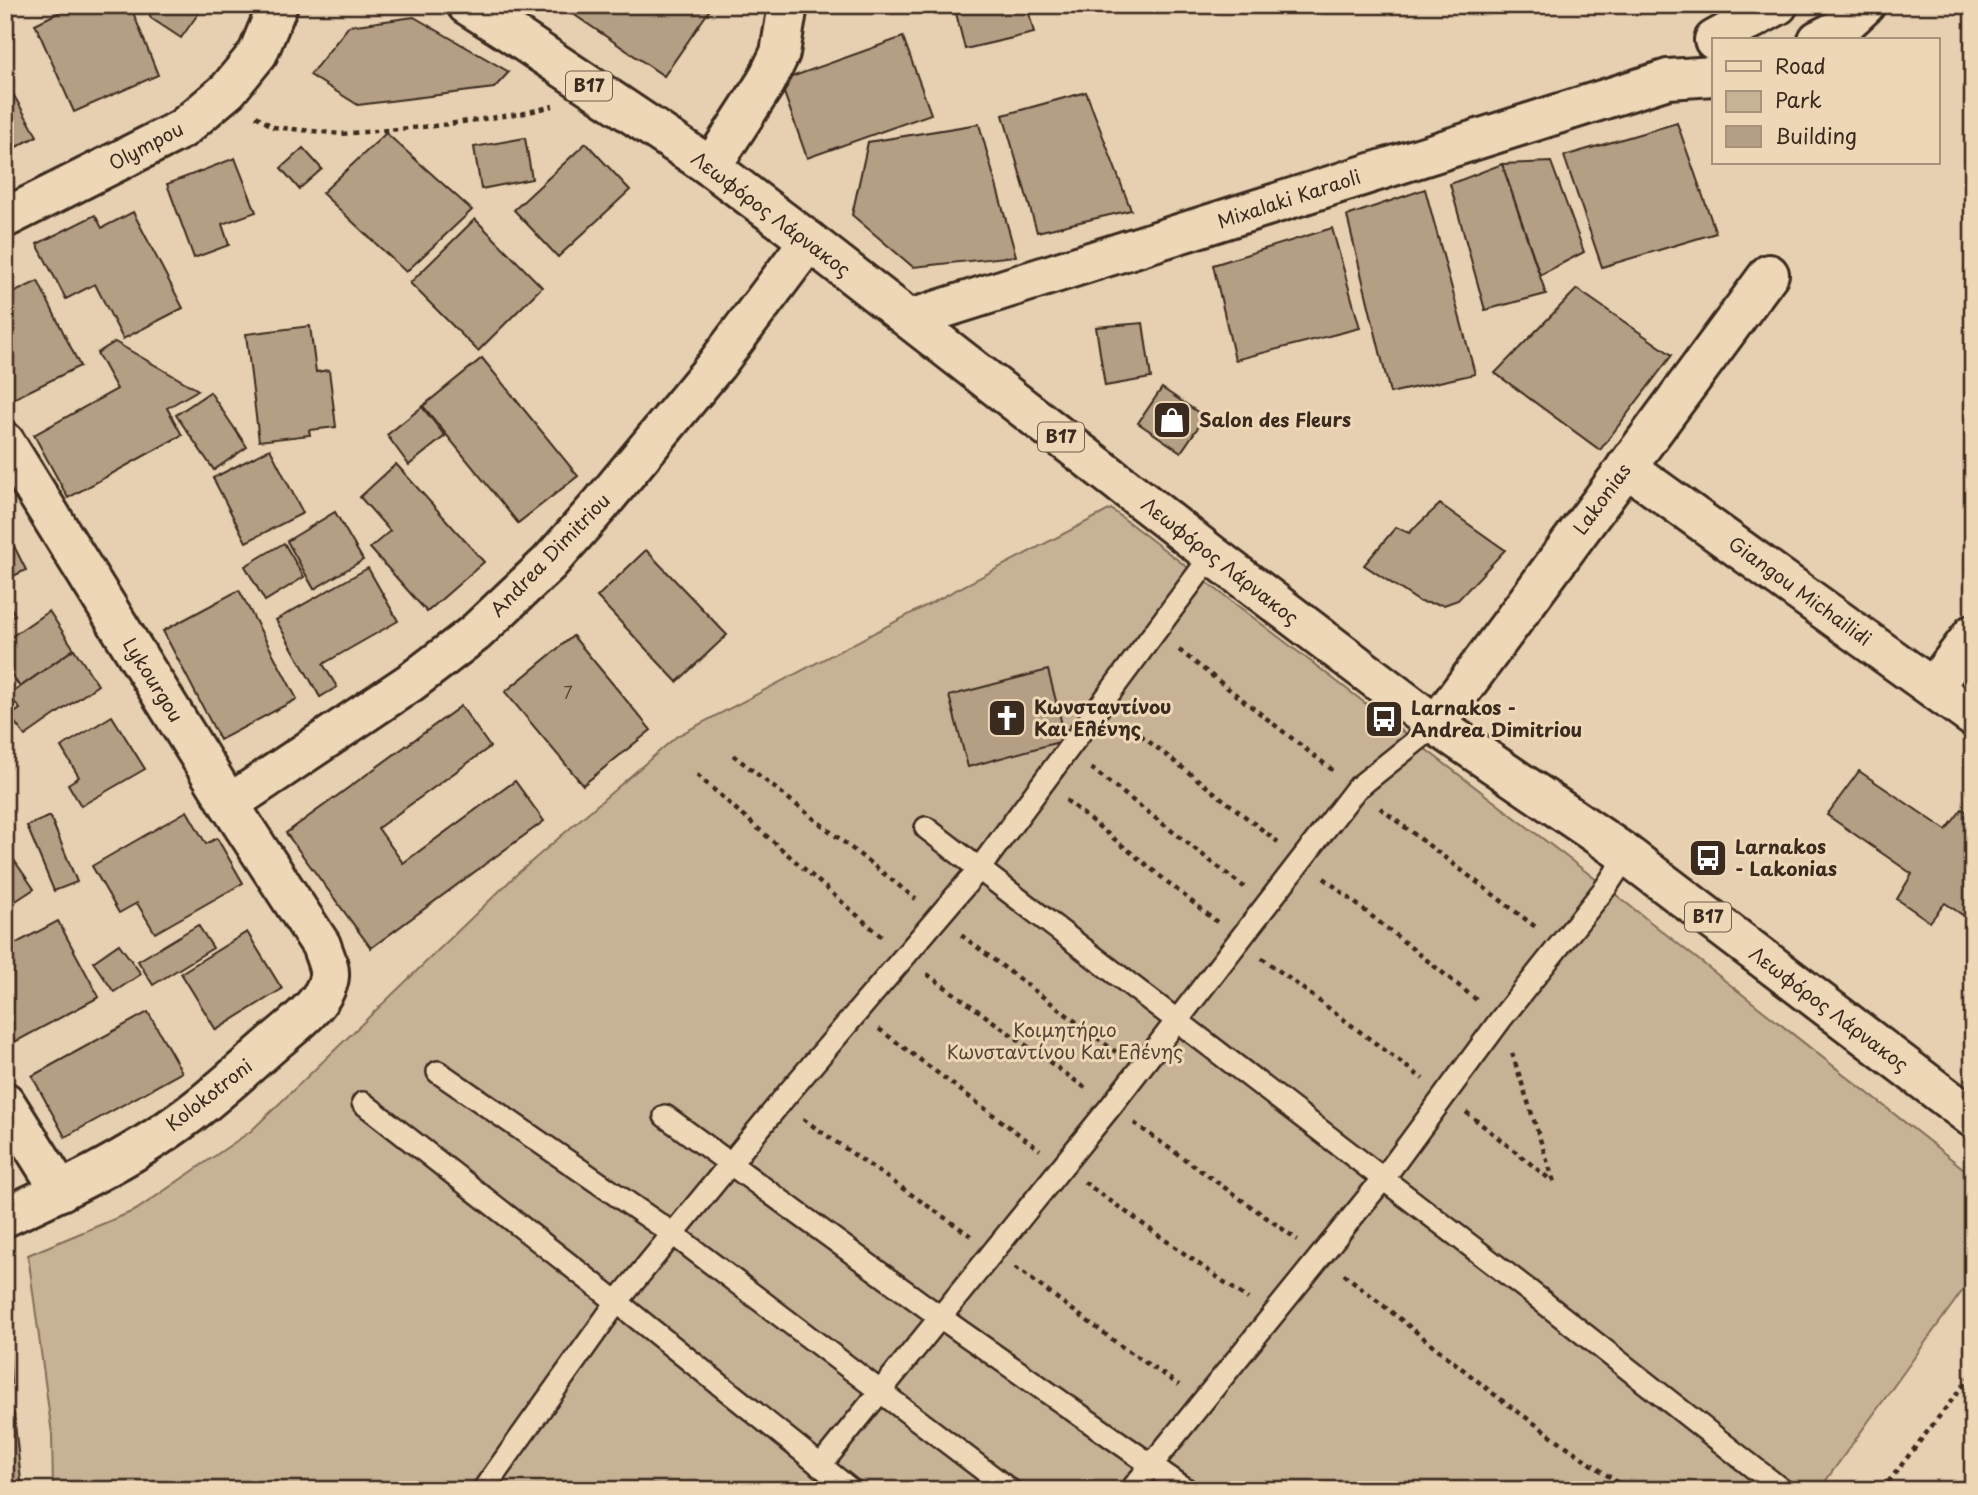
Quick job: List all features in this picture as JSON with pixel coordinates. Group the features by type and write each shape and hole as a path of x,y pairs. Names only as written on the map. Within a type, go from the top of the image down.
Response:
{"street":[{"name":"Olympou","path":"5,218 182,129 223,95 258,53 278,5"},
{"path":"258,53 292,5"},
{"name":"Λεωφόρος Λάρνακος","path":"467,5 711,167 1436,725 1627,855 1970,1112"},
{"path":"711,167 766,82 780,53 788,5"},
{"name":"Mixalaki Karaoli","path":"1718,38 1777,5"},
{"path":"1794,5 1810,38"},
{"path":"1822,38 1838,30 1865,5"},
{"name":"Mixalaki Karaoli","path":"1668,79 1712,42"},
{"name":"Mixalaki Karaoli","path":"910,319 1668,79 1712,76"},
{"name":"Andrea Dimitriou","path":"229,804 411,682 475,633 540,572 601,504 716,365 809,241"},
{"name":"Lakonias","path":"1436,725 1769,274"},
{"name":"Lykourgou","path":"5,442 229,804 302,916"},
{"name":"Giangou Michailidi","path":"1626,467 1973,717"},
{"path":"1933,687 1973,634"},
{"name":"Kolokotroni","path":"5,1217 61,1191 130,1153 198,1108 303,1017 323,995 329,976 321,945 302,916"},
{"path":"5,1102 61,1191"}],"lane":[{"path":"483,1490 617,1302 979,869 1212,555"},
{"path":"820,1466 1111,1106 1356,789 1436,725"},
{"path":"926,828 1782,1490"},
{"path":"1131,1490 1383,1179 1501,1019 1599,897 1627,855"},
{"path":"438,1072 673,1234 1010,1490"},
{"path":"363,1103 851,1490"},
{"path":"665,1116 940,1317 1187,1490"}],"path":[{"path":"223,95 272,127 341,134 434,126 525,113 602,94"},
{"path":"1044,782 1240,940 1445,1095 1554,1182 1501,1019 1102,705"},
{"path":"1068,750 1267,905"},
{"path":"697,775 904,957 1321,1256 1500,1399 1628,1490"},
{"path":"1882,1490 1973,1373"}],"green space":[{"name":"Κοιμητήριο Κωνσταντίνου Και Ελένης","path":"1111,509 1606,887 1973,1176 1973,1276 1819,1490 53,1490 52,1434 28,1255 136,1210 251,1131 517,874 677,736"}],"building":[{"path":"74,5 130,5 158,75 74,112 35,24"},
{"path":"146,5 208,5 203,7 181,38 151,18"},
{"path":"560,5 713,5 664,76"},
{"path":"954,5 1027,5 1034,33 965,49"},
{"path":"414,17 509,72 494,88 358,105 310,75 349,26"},
{"path":"903,37 931,114 807,158 780,81"},
{"path":"5,80 37,136 5,153"},
{"path":"1086,92 1131,210 1037,232 1003,115"},
{"path":"1677,123 1716,233 1602,267 1564,156"},
{"path":"979,124 1016,256 913,267 852,215 868,142"},
{"path":"386,133 472,210 406,272 322,193"},
{"path":"525,138 532,179 481,189 474,147"},
{"path":"586,143 630,190 558,257 514,210"},
{"path":"303,148 322,169 299,189 281,168"},
{"path":"235,158 256,212 222,224 229,245 194,258 167,184"},
{"path":"1551,162 1584,252 1540,275 1502,164"},
{"path":"1502,164 1546,294 1485,310 1450,184"},
{"path":"1425,189 1475,374 1390,393 1347,216"},
{"path":"133,212 183,308 123,339 95,284 66,299 37,244 95,215 102,228"},
{"path":"475,219 542,287 478,351 410,283"},
{"path":"1332,228 1360,328 1235,360 1213,265"},
{"path":"5,281 11,294 38,281 80,366 7,402 5,398"},
{"path":"1577,289 1672,355 1600,450 1495,373"},
{"path":"1143,323 1151,378 1105,386 1096,327"},
{"path":"310,326 316,372 329,370 336,427 309,430 310,435 259,441 246,334"},
{"path":"115,342 198,390 167,408 182,435 68,498 34,435 117,389 97,353"},
{"path":"482,358 578,476 518,523 423,406"},
{"name":"Salon des Fleurs","path":"1162,388 1205,417 1181,452 1138,423"},
{"path":"210,392 247,447 214,470 176,415"},
{"path":"422,407 445,436 409,465 387,435"},
{"path":"270,449 303,513 246,542 213,478"},
{"path":"396,464 484,562 427,612 370,548 390,531 360,497"},
{"path":"1440,504 1505,550 1458,600 1444,605 1420,602 1364,565 1396,527 1409,533"},
{"path":"335,512 363,560 314,589 287,541"},
{"path":"5,528 26,570 5,580"},
{"path":"284,543 304,577 265,601 245,566"},
{"path":"646,550 727,635 677,682 597,597"},
{"path":"368,568 398,621 323,664 337,687 320,697 276,620"},
{"path":"239,590 297,699 220,740 163,631"},
{"path":"5,597 15,615 5,620"},
{"path":"49,611 74,649 20,687 9,671 5,674 5,641"},
{"path":"573,636 651,730 583,785 505,692"},
{"path":"74,649 98,685 25,736 10,716 20,709 9,695"},
{"name":"Κωνσταντίνου Και Ελένης","path":"1048,670 1066,740 968,767 949,696"},
{"path":"461,706 490,747 378,828 403,863 515,781 544,821 371,948 286,833"},
{"path":"112,716 145,769 81,806 68,784 79,777 61,747"},
{"path":"1859,771 1946,830 1962,809 1973,816 1973,922 1945,903 1930,922 1897,899 1912,874 1827,815"},
{"path":"187,811 206,844 217,838 243,883 155,933 137,903 119,913 92,866"},
{"path":"50,816 77,882 54,891 27,826"},
{"path":"5,847 34,889 5,908"},
{"path":"58,921 99,997 15,1042 5,1024 5,949"},
{"path":"198,925 213,948 153,985 138,961"},
{"path":"247,932 282,989 216,1030 181,973"},
{"path":"119,944 141,974 114,992 93,962"},
{"path":"148,1012 182,1072 65,1137 32,1076"},
{"path":"5,1271 11,1384 5,1384"},
{"path":"5,1414 14,1414 22,1490 5,1490"}],"place":[{"name":"Salon des Fleurs","path":"1172,420"},
{"name":"Κωνσταντίνου Και Ελένης","path":"1007,718"},
{"name":"Larnakos - Andrea Dimitriou","path":"1384,719"},
{"name":"Larnakos - Lakonias","path":"1708,858"}]}
